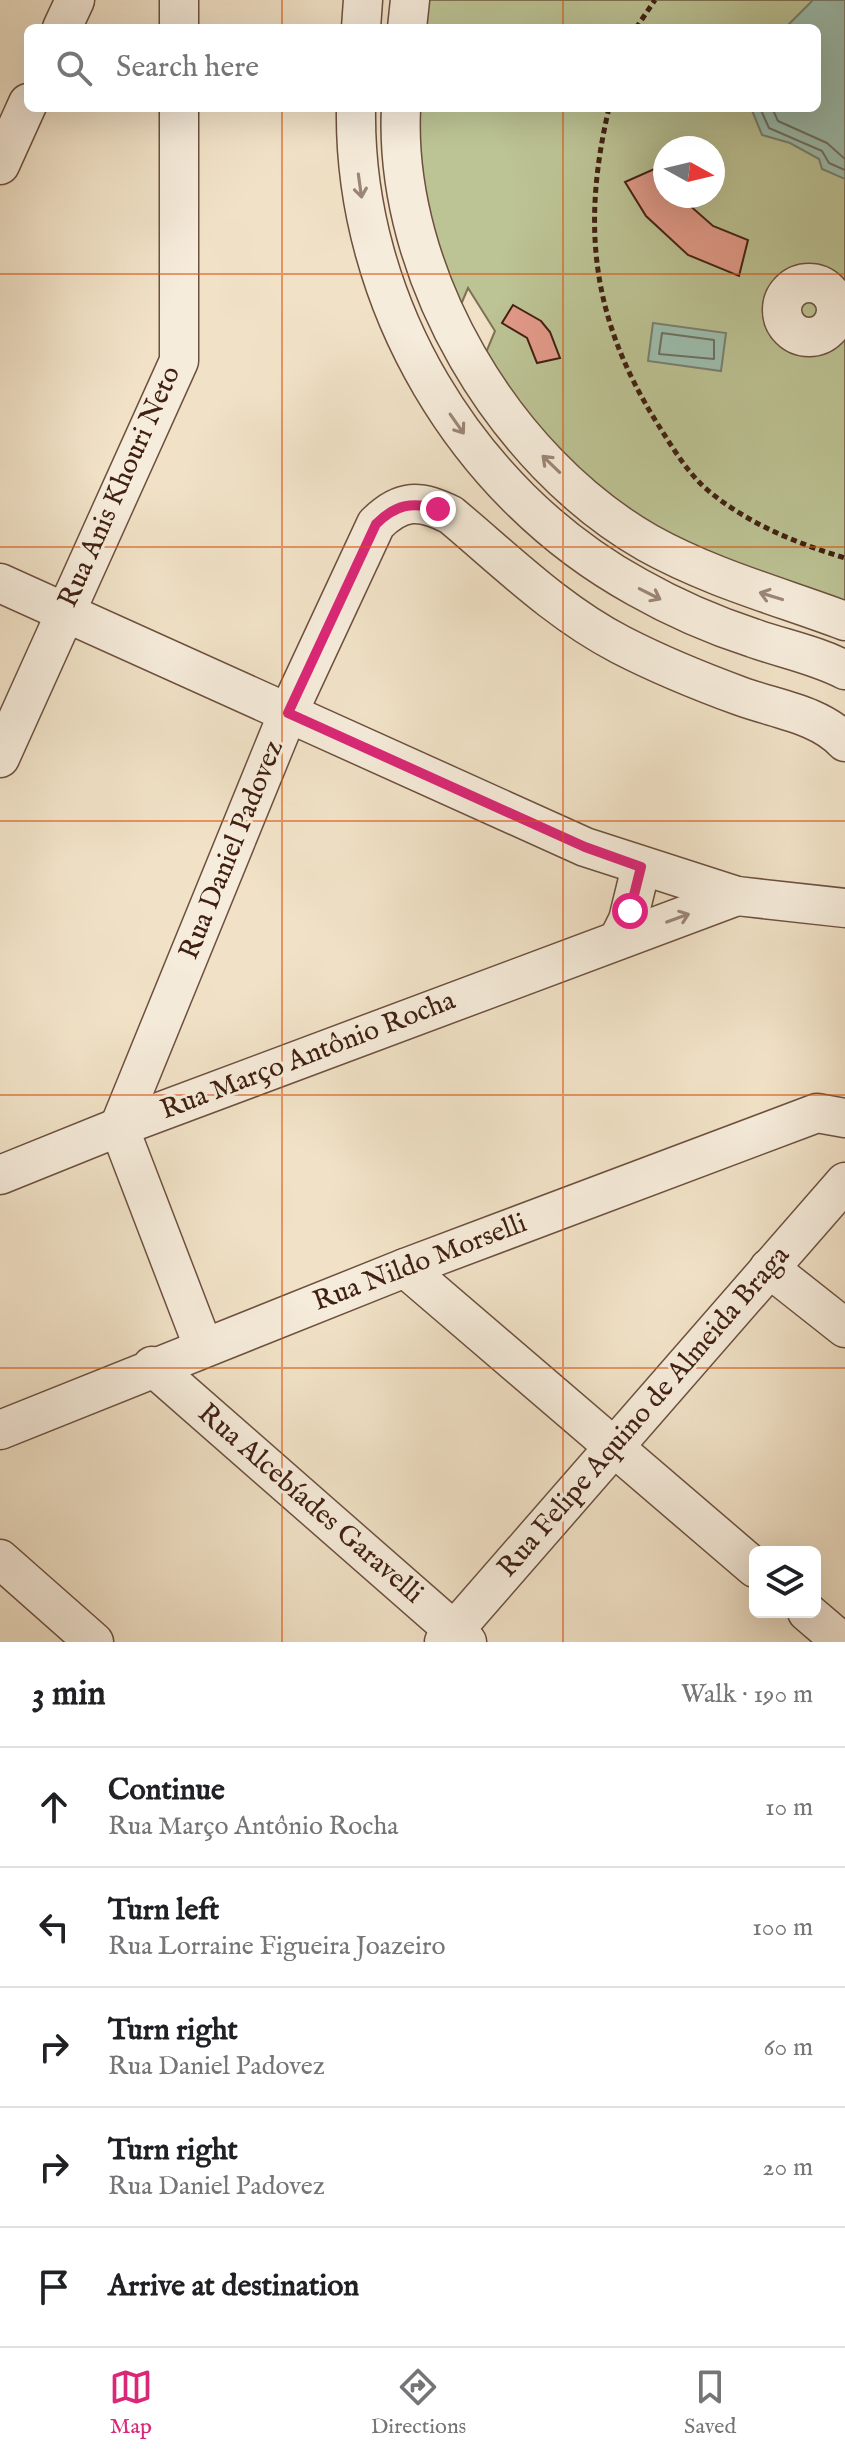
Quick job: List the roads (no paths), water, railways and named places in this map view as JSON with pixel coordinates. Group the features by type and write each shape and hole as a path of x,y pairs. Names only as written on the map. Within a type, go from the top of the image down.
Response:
{"street":[{"path":"64,24 75,0"},
{"path":"179,0 179,24"},
{"path":"361,24 363,0"},
{"path":"407,24 410,0"},
{"path":"0,165 24,112"},
{"name":"Rua Anis Khouri Neto","path":"0,758 179,361 179,112"},
{"path":"356,112 358,172 374,256 391,306 417,359 456,422 524,504 603,566 647,593 721,626 806,653 845,670"},
{"path":"401,112 404,168 417,243 460,347 495,403 528,442 569,481 645,541 717,578 845,621"},
{"path":"374,256 417,243"},
{"name":"Rua Daniel Padovez","path":"119,1127 288,713 376,524 391,510 407,504 424,504 451,515 559,608 620,644 687,676 813,720 834,731 845,742"},
{"path":"0,583 585,847 737,896 845,908"},
{"path":"618,940 628,920 641,867"},
{"name":"Rua Março Antônio Rocha","path":"0,1175 119,1127 737,896"},
{"name":"Rua Nildo Morselli","path":"0,1430 203,1346 817,1113 845,1118"},
{"path":"119,1127 203,1346"},
{"name":"Rua Felipe Aquino de Almeida Braga","path":"455,1638 613,1447 845,1182"},
{"path":"405,1268 749,1563"},
{"path":"769,1268 845,1328"},
{"name":"Rua Alcebíades Garavelli","path":"152,1366 455,1638"},
{"path":"0,1559 94,1642"},
{"path":"814,1618 842,1642"}],"water":[{"path":"813,0 845,0 845,179 822,169 819,159 790,143 762,135 753,112 821,112 821,24 789,24"},
{"path":"653,323 726,333 721,371 648,361"}]}
